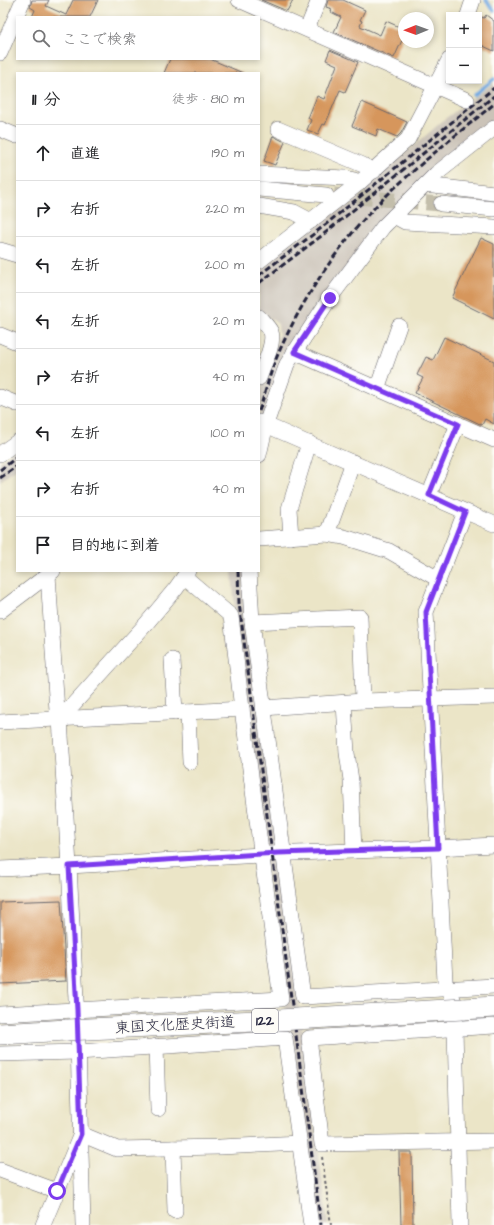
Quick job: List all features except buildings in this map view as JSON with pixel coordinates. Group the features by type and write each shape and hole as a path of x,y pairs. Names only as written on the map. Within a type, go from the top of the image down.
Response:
{"highway":[{"name":"東国文化歴史街道","path":"0,1034 494,1008"}],"street":[{"path":"16,16 23,0"},
{"path":"239,0 307,29 436,88 467,100"},
{"path":"307,29 318,0"},
{"path":"469,12 474,0"},
{"path":"0,53 16,16"},
{"path":"260,260 359,183 408,139 446,66"},
{"path":"260,447 263,423 287,364 330,298 383,227 431,185 465,150 494,128"},
{"path":"0,129 16,136"},
{"path":"278,129 374,170"},
{"path":"260,174 346,178 359,183"},
{"path":"431,185 494,193"},
{"path":"431,185 435,223"},
{"path":"260,189 326,195"},
{"path":"441,204 494,209"},
{"path":"260,206 294,212 311,221"},
{"path":"394,216 405,222 494,227"},
{"path":"0,250 16,254"},
{"path":"260,318 268,327 272,340 260,375"},
{"path":"377,388 400,326"},
{"path":"0,335 16,342"},
{"path":"294,352 494,440"},
{"path":"0,397 16,404"},
{"path":"263,423 494,524"},
{"path":"429,495 458,424"},
{"path":"0,454 16,443"},
{"path":"291,537 289,509 308,443"},
{"path":"327,534 352,462"},
{"path":"460,1225 455,1029 453,999 445,981 426,612 465,512"},
{"path":"260,539 327,534 344,537 389,551 438,580"},
{"path":"249,572 252,622 303,997 494,986"},
{"path":"0,611 51,573"},
{"path":"51,573 57,711 60,719 77,1010 83,1225"},
{"path":"0,1014 281,999 231,616 186,574 146,624 60,719"},
{"path":"252,622 360,617 363,702"},
{"path":"172,660 190,762"},
{"path":"263,708 431,698 494,697"},
{"path":"344,703 347,753 351,780 354,851"},
{"path":"0,722 242,709"},
{"path":"0,869 267,854 494,845"},
{"path":"333,996 336,1036"},
{"path":"250,1000 253,1040"},
{"path":"494,1026 309,1038 322,1144 494,1141"},
{"path":"0,1054 78,1052 285,1038 311,1225"},
{"path":"156,1046 158,1109"},
{"path":"81,1134 117,1149 300,1143"},
{"path":"43,1225 81,1134"},
{"path":"173,1148 175,1211"},
{"path":"0,1170 57,1191"}],"path":[{"path":"322,1144 331,1225"}],"shaded area":[{"path":"494,83 494,123 370,233 264,417 260,418 260,390 279,335 278,324 260,311 260,266 401,157 446,118"},
{"path":"16,450 16,470 0,481 0,462"},
{"path":"232,572 246,572 280,851 266,851 235,612"},
{"path":"266,857 280,857 328,1225 315,1225"}],"waterway":[{"path":"486,0 494,11"},
{"path":"474,95 494,79"}],"tunnel":[{"path":"334,195 441,204"}],"railway":[{"path":"260,274 315,233 494,88"},
{"path":"260,282 320,237 494,96"},
{"path":"260,408 271,372 285,338 320,276 348,238 379,203 407,177 494,104"},
{"path":"0,470 16,458"},
{"path":"0,478 16,467"},
{"path":"238,572 239,603 321,1225"}],"route":[{"path":"57,1191 81,1134 77,1010 69,866 278,853 438,848 426,612 465,512 429,495 458,424 294,352 330,298"}]}
